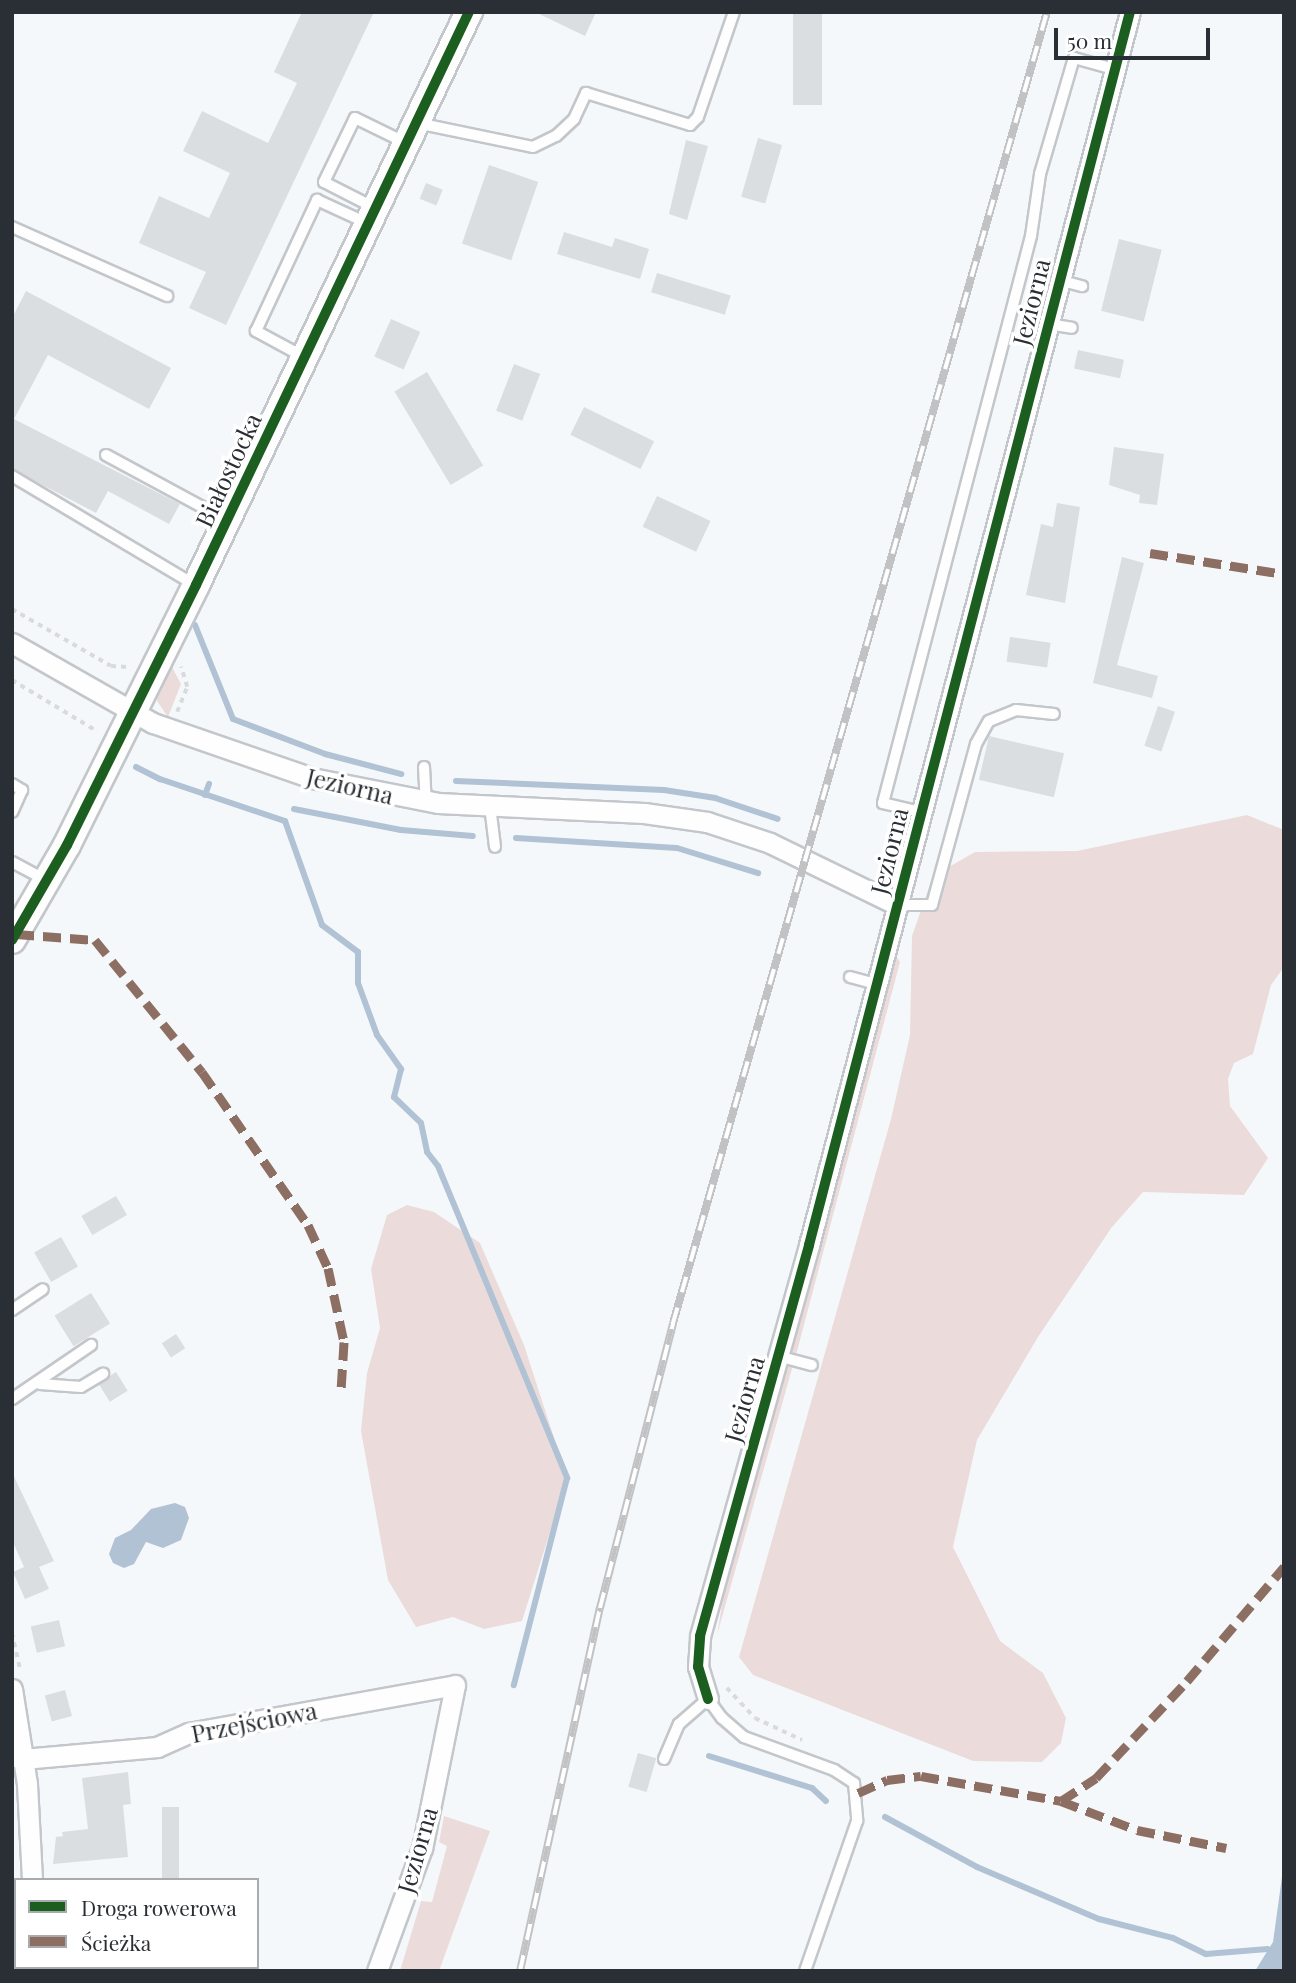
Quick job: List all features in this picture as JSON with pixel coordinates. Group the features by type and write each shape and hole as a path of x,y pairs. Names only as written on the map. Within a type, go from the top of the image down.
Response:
{"street":[{"name":"Białostocka","path":"12,940 46,881 196,585 469,12"},
{"name":"Jeziorna","path":"708,1699 699,1674 700,1636 877,984 1058,279 1130,12"},
{"name":"Jeziorna","path":"12,643 132,712 305,776 426,802 644,813 707,822 771,843 897,905"},
{"name":"Jeziorna","path":"377,1971 422,1848 455,1685"},
{"name":"Przejściowa","path":"18,1758 157,1747 188,1733 455,1685"},
{"path":"12,1689 32,1878"}],"lane":[{"path":"372,216 324,182 355,118 411,133 533,147 556,136 574,119 586,93 690,125 698,117 734,12"},
{"path":"921,813 883,803 1031,236 1040,174 1074,58 1114,69"},
{"path":"305,357 256,331 317,200 372,216"},
{"path":"12,227 167,296"},
{"path":"1058,279 1082,286"},
{"path":"1047,323 1072,328"},
{"path":"106,455 227,521"},
{"path":"12,476 196,585"},
{"path":"897,905 932,905 976,744 989,721 1016,710 1054,714"},
{"path":"424,767 426,802"},
{"path":"12,784 22,790 12,813"},
{"path":"490,806 495,847"},
{"path":"12,862 46,881"},
{"path":"850,977 877,984"},
{"path":"12,1310 43,1289"},
{"path":"12,1399 40,1384 90,1345"},
{"path":"778,1356 812,1365"},
{"path":"40,1384 81,1387 103,1374"},
{"path":"664,1759 683,1718 708,1699 722,1718 744,1737 834,1770 855,1783 858,1793 857,1821 805,1971"}],"path":[{"path":"12,609 91,655"},
{"path":"173,720 187,687 176,662"},
{"path":"12,680 61,707"}],"shaded area":[{"path":"171,665 181,684 168,717 157,701 156,688"},
{"path":"1247,815 1284,830 1284,967 1271,985 1253,1054 1234,1063 1228,1079 1230,1106 1268,1158 1244,1195 1143,1192 1112,1227 1038,1337 977,1440 953,1547 1000,1641 1043,1673 1066,1718 1061,1743 1042,1762 973,1761 753,1675 739,1657 891,1119 910,1035 912,936 933,876 975,852 1077,851"},
{"path":"894,953 900,962 796,1355 790,1350"},
{"path":"407,1205 434,1212 480,1243 524,1345 567,1478 522,1621 484,1629 453,1617 416,1627 388,1580 361,1431 367,1373 380,1328 371,1269 387,1215"},
{"path":"793,1365 717,1635 727,1574 785,1366"},
{"path":"444,1816 490,1831 439,1971 400,1971 421,1901 432,1902 447,1846 439,1842"}],"water":[{"path":"175,1503 185,1507 189,1518 181,1540 163,1548 146,1542 134,1564 124,1568 113,1563 109,1554 115,1538 131,1530 151,1509"},
{"path":"1284,1862 1284,1971 1255,1971 1273,1942"}],"building":[{"path":"302,12 374,12 226,325 189,308 206,272 139,243 159,196 209,218 230,173 183,151 202,111 268,143 297,83 274,72"},
{"path":"535,12 596,12 585,36"},
{"path":"793,12 822,12 822,105 793,105"},
{"path":"758,138 782,145 765,204 741,197"},
{"path":"686,140 708,146 687,220 669,214"},
{"path":"489,165 538,182 511,260 462,243"},
{"path":"426,183 443,190 436,206 420,199"},
{"path":"564,232 612,247 615,238 649,249 640,279 557,254"},
{"path":"1119,239 1162,250 1144,321 1101,311"},
{"path":"657,273 731,296 725,315 651,292"},
{"path":"26,291 171,368 149,409 48,355 14,419 180,504 169,524 108,491 96,513 12,469 12,318"},
{"path":"391,319 420,332 404,369 374,356"},
{"path":"1078,350 1124,360 1120,378 1074,369"},
{"path":"514,364 540,374 522,421 496,411"},
{"path":"427,372 483,465 451,485 394,392"},
{"path":"584,407 654,441 641,469 570,435"},
{"path":"1114,447 1164,454 1157,505 1139,503 1140,495 1109,485"},
{"path":"657,496 710,521 696,552 643,527"},
{"path":"1057,503 1080,507 1065,603 1026,595 1041,524 1053,527"},
{"path":"1122,557 1144,563 1117,665 1158,676 1152,698 1093,683"},
{"path":"1010,637 1051,643 1047,667 1007,662"},
{"path":"1158,706 1175,712 1161,752 1144,746"},
{"path":"989,736 1064,753 1054,797 979,780"},
{"path":"116,1196 127,1215 92,1235 81,1216"},
{"path":"61,1237 78,1266 51,1282 34,1252"},
{"path":"91,1293 110,1324 74,1346 55,1316"},
{"path":"176,1334 185,1348 171,1358 162,1343"},
{"path":"116,1372 128,1391 110,1402 98,1383"},
{"path":"12,1472 54,1561 39,1567 49,1589 25,1599 13,1572 24,1567 12,1540"},
{"path":"59,1620 65,1646 37,1653 31,1627"},
{"path":"65,1690 72,1716 52,1722 45,1695"},
{"path":"638,1753 656,1758 647,1792 628,1787"},
{"path":"128,1772 131,1804 123,1805 128,1857 53,1864 56,1837 63,1836 62,1832 88,1829 82,1778"},
{"path":"162,1807 179,1807 179,1878 162,1878"}],"waterway":[{"path":"195,625 233,719 325,754 401,774"},
{"path":"136,767 160,779 285,821 322,925 358,952 358,983 377,1035 401,1069 394,1097 421,1123 427,1152 438,1166 567,1478 514,1685"},
{"path":"456,781 664,790 715,798 778,819"},
{"path":"205,795 209,784"},
{"path":"294,809 401,830 473,836"},
{"path":"516,838 677,848 758,873"},
{"path":"709,1756 812,1788 826,1801"},
{"path":"885,1817 977,1867 1099,1919 1173,1938 1206,1954 1268,1949"}],"railway":[{"path":"520,1971 600,1608 673,1323 1047,12"}],"marked path":[{"path":"1150,553 1284,574"},
{"path":"16,934 95,940 202,1072 308,1225 328,1268 344,1342 341,1391"},
{"path":"1061,1801 1096,1778 1187,1681 1284,1567"},
{"path":"858,1793 887,1780 921,1776 1061,1801 1137,1830 1226,1848"}],"cycle path":[{"path":"12,940 67,845 196,585 469,12"},
{"path":"708,1699 698,1667 700,1636 809,1245 1130,12"}]}
